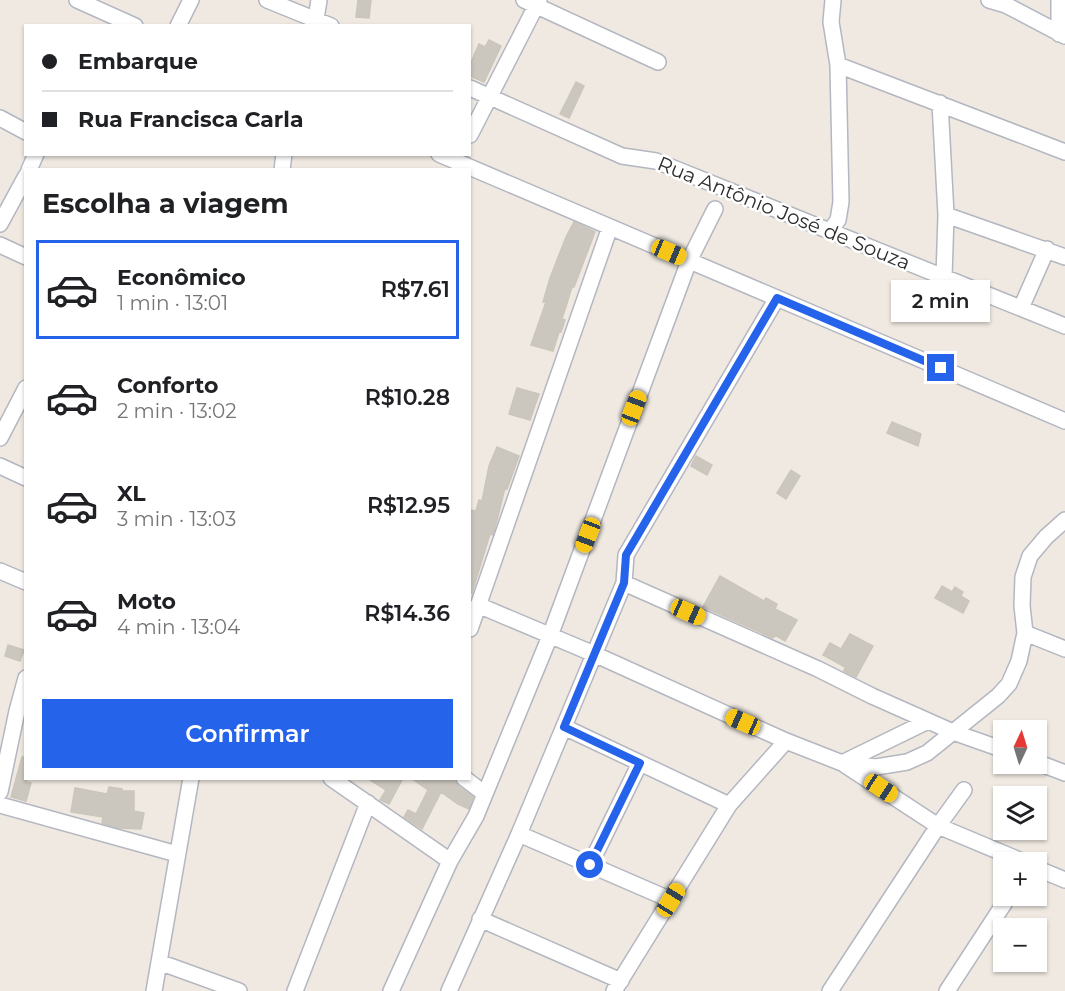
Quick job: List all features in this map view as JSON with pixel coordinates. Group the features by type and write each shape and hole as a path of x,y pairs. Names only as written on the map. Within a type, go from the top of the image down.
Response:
{"street":[{"path":"77,0 108,20 126,24"},
{"path":"179,24 191,0"},
{"path":"267,0 327,24"},
{"path":"316,19 319,0"},
{"path":"830,231 838,220 841,202 838,65 831,22 833,0"},
{"path":"989,0 1006,5 1062,35"},
{"path":"1059,0 1062,35"},
{"path":"471,133 533,2 658,62"},
{"path":"838,65 1065,152"},
{"name":"Rua Antônio José de Souza","path":"471,88 622,156 643,157 656,161 1065,326"},
{"path":"940,103 946,215 944,277"},
{"path":"0,117 24,131"},
{"path":"457,158 610,227 1065,421"},
{"path":"2,216 24,179"},
{"path":"391,991 450,861 476,816 550,636 689,261 715,209"},
{"path":"946,215 1065,257"},
{"path":"471,626 610,227"},
{"path":"0,245 24,256"},
{"path":"1021,308 1047,249"},
{"path":"455,989 480,919 519,834 624,583 626,555 777,298"},
{"path":"0,438 24,392"},
{"path":"0,466 24,477"},
{"path":"843,763 876,767 907,762 927,753 998,696 1009,684 1019,661 1025,633 1022,606 1023,578 1030,556 1046,537 1062,528"},
{"path":"0,571 24,581"},
{"path":"624,583 818,669 928,721 993,746"},
{"path":"478,605 594,654 786,741 843,763 938,826 1000,852"},
{"path":"1025,633 1065,649"},
{"path":"0,792 21,712 24,692"},
{"path":"843,763 928,721"},
{"path":"564,727 729,806"},
{"path":"480,919 618,986 729,806 786,741"},
{"path":"590,865 640,763"},
{"path":"1047,766 1065,773"},
{"path":"154,991 191,780"},
{"path":"334,780 450,861"},
{"path":"467,780 485,794"},
{"path":"830,991 964,790"},
{"path":"295,991 368,803"},
{"path":"0,805 177,854"},
{"path":"519,834 671,900"},
{"path":"1047,873 1065,880"},
{"path":"947,991 1002,906"},
{"path":"159,962 239,991"}],"building":[{"path":"358,0 371,0 369,18 356,17"},
{"path":"489,40 501,46 484,82 471,76 471,63 479,44 485,47"},
{"path":"576,82 584,86 569,118 560,114"},
{"path":"574,222 595,232 574,287 572,287 562,319 565,320 553,351 531,345 546,302 543,302 550,278"},
{"path":"517,388 539,394 530,420 509,414"},
{"path":"892,422 921,434 918,446 887,433"},
{"path":"497,447 519,456 507,489 505,488 493,535 490,534 471,593 471,510 476,511 479,500 482,501 489,466"},
{"path":"696,456 712,465 707,475 691,466"},
{"path":"791,470 800,476 786,499 777,493"},
{"path":"720,576 764,601 766,598 777,604 775,609 797,620 785,641 775,635 773,638 703,607"},
{"path":"942,586 952,592 955,587 963,592 961,596 969,601 963,613 935,598"},
{"path":"850,634 873,646 856,677 844,671 845,667 823,655 830,643 841,649"},
{"path":"8,645 24,650 20,661 5,656"},
{"path":"22,757 24,757 24,780 31,783 26,801 11,797"},
{"path":"370,780 402,780 389,804 380,800 386,790"},
{"path":"414,780 455,780 458,786 473,797 469,809 441,792 422,829 404,817 408,810 416,814 428,790"},
{"path":"109,787 122,789 122,791 134,791 134,811 144,813 141,829 118,828 102,823 103,817 71,812 75,788 107,794"}],"route":[{"path":"590,865 640,763 564,727 624,583 626,555 777,298 941,368"}]}
